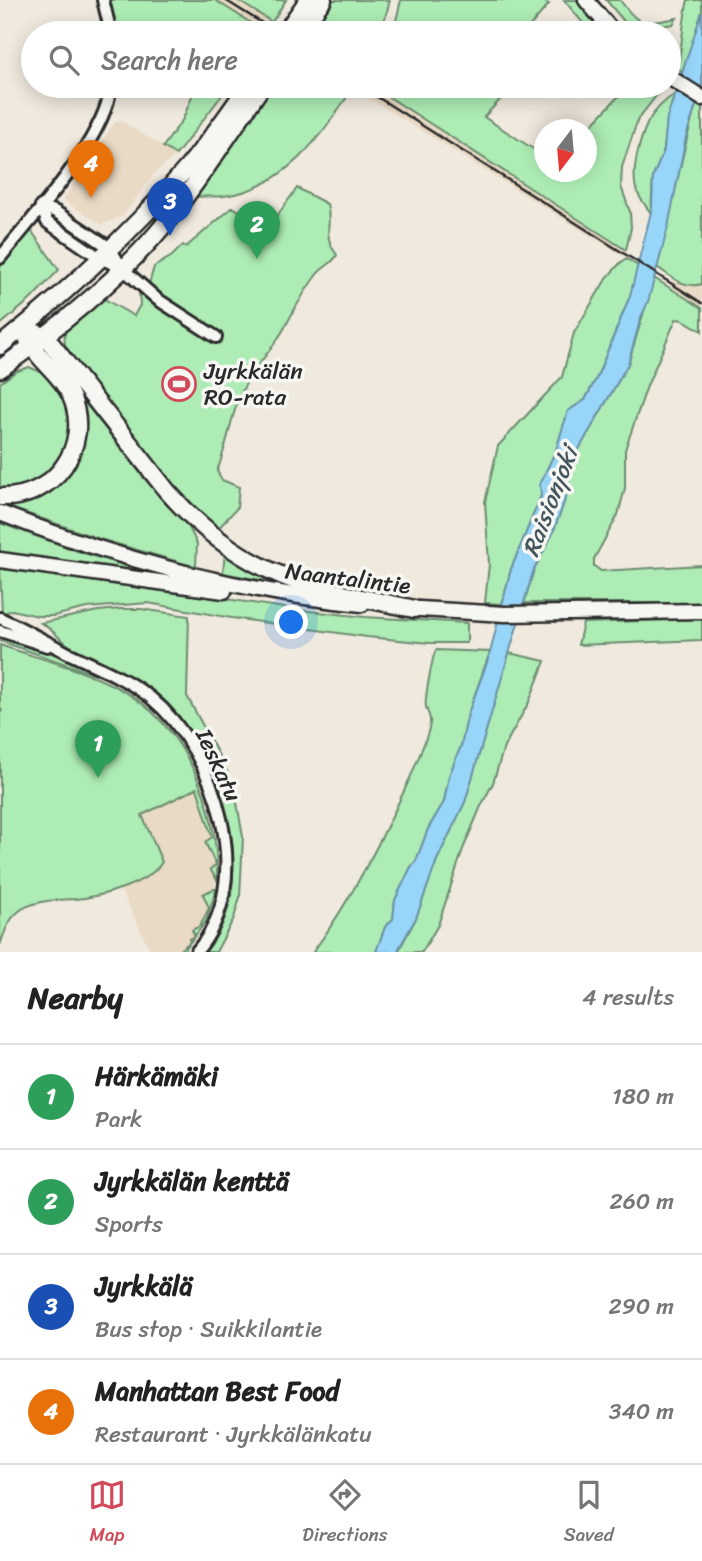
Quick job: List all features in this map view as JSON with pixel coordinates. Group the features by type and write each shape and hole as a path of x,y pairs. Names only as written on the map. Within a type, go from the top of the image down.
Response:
{"main road":[{"path":"293,21 308,0"},
{"path":"307,21 323,0"},
{"path":"586,0 604,21"},
{"path":"681,85 702,98"},
{"path":"0,346 105,253 187,169 239,98"},
{"path":"0,369 45,336 122,268 166,221 253,98"},
{"path":"22,328 45,336 167,491 217,539 284,576 334,591 414,609"},
{"path":"0,497 26,494 53,480 69,459 76,439 77,418 71,396 64,384 31,347 22,328"},
{"name":"Naantalintie","path":"0,513 75,542 147,564 239,586 302,597 466,612 549,614 702,611"},
{"path":"0,560 208,589 302,597"}],"street":[{"path":"103,0 108,21"},
{"path":"0,258 74,164 99,124 107,98"},
{"path":"41,206 56,212 157,299 216,337"},
{"name":"Ieskatu","path":"0,618 128,682 151,698 180,730 194,751 216,802 223,830 227,879 217,920 197,952"},
{"name":"Ieskatu","path":"0,631 63,651"}],"shaded area":[{"path":"215,0 237,0 270,21 248,21"},
{"path":"368,98 391,98 626,250 623,256"},
{"path":"121,121 176,155 154,174 124,215 102,225 63,200 115,122"},
{"path":"674,279 689,286 702,284 702,308 670,286"},
{"path":"200,787 210,816 216,847 215,893 201,929 182,952 151,952 107,862 131,820"}],"green space":[{"path":"109,0 215,0 248,21 115,21"},
{"path":"237,0 286,0 270,21"},
{"path":"333,0 390,0 384,21 317,21"},
{"path":"401,0 541,0 549,4 534,21 396,21"},
{"path":"564,0 583,0 600,21 581,21"},
{"path":"606,0 620,0 633,16 641,21 624,21"},
{"path":"688,0 702,0 702,12 683,72 681,44"},
{"path":"191,98 220,98 176,155 163,147 183,119"},
{"path":"262,98 346,98 314,141 284,171 246,191 224,196 192,197"},
{"path":"391,98 502,98 484,117 534,150 534,182 597,182 597,119 617,98 655,98 638,119 622,167 621,186 630,212 631,228 626,250"},
{"path":"674,98 667,118 664,150 653,177 651,213 636,189 637,155 650,118 667,100"},
{"path":"696,105 702,108 702,284 689,285 657,267"},
{"path":"297,188 327,204 328,235 337,255 317,274 242,391 217,471 222,480 239,487 237,508 216,531 195,516 68,353 65,334 67,327 99,296 134,316 140,305 139,291 145,297 151,287 149,284 154,267 172,256 183,245 186,247 233,207 267,230"},
{"path":"30,229 59,270 30,300 0,325 0,267"},
{"path":"627,259 638,266 638,270 597,377 585,400 568,411 556,450 542,480 541,496 511,569 502,604 485,603 489,564 485,502 498,446 562,377 574,333 606,279"},
{"path":"654,278 702,308 702,331 676,319 647,386 625,450 625,488 618,515 594,559 594,566 601,571 702,565 702,603 524,603 534,569 561,511 572,461 628,364"},
{"path":"29,367 56,383 65,397 72,426 63,460 30,487 0,492 0,383 15,372"},
{"path":"70,384 145,479 187,523 197,544 196,567 100,539 3,505 77,453"},
{"path":"0,523 77,551 155,575 0,556"},
{"path":"225,551 284,584 223,573"},
{"path":"0,567 17,567 291,609 365,617 467,623 467,643 430,643 367,637 148,603 87,608 53,616 38,616 12,610 2,614"},
{"path":"120,609 141,609 189,616 187,696 227,771 236,797 243,837 240,897 234,918 216,952 205,952 222,925 231,894 233,861 229,826 207,761 190,732 160,697 138,681 76,650 41,623"},
{"path":"702,619 702,640 578,645 583,623"},
{"path":"0,634 67,659 111,680 0,641"},
{"path":"0,645 106,682 143,704 163,724 180,746 205,798 212,825 216,853 217,880 210,869 216,865 205,842 212,837 197,788 142,815 162,862 156,870 135,883 110,892 85,898 45,901 23,908 7,927 0,945"},
{"path":"436,650 490,652 468,714 444,802 428,829 416,861 395,900 393,919 385,927 376,952 313,952 366,867 419,758 429,727 426,696"},
{"path":"509,653 545,661 529,702 504,747 493,783 463,849 438,925 422,952 398,952 416,918 437,860 465,802"},
{"path":"216,889 206,921 195,936 192,930 200,926 209,908 203,894"},
{"path":"195,936 182,952 177,952 190,942 189,939"}],"water":[{"name":"Raisionjoki","path":"702,12 702,86 686,137 668,227 628,364 572,461 567,493 552,535 534,569 465,802 437,860 416,918 397,952 376,952 385,927 393,919 395,900 416,861 428,829 444,802 468,714 489,657 511,569 541,496 540,484 556,450 568,411 585,400 630,296 652,208 653,177 664,150 667,118 674,98 681,98 681,76"}],"railway":[{"path":"225,0 259,21"},
{"path":"379,98 702,303"}],"place":[{"name":"Manhattan Best Food","path":"91,198"},
{"name":"Jyrkkälä","path":"170,236"},
{"name":"Jyrkkälän kenttä","path":"257,259"},
{"name":"Jyrkkälän RO-rata","path":"179,384"},
{"name":"Härkämäki","path":"98,778"}]}
